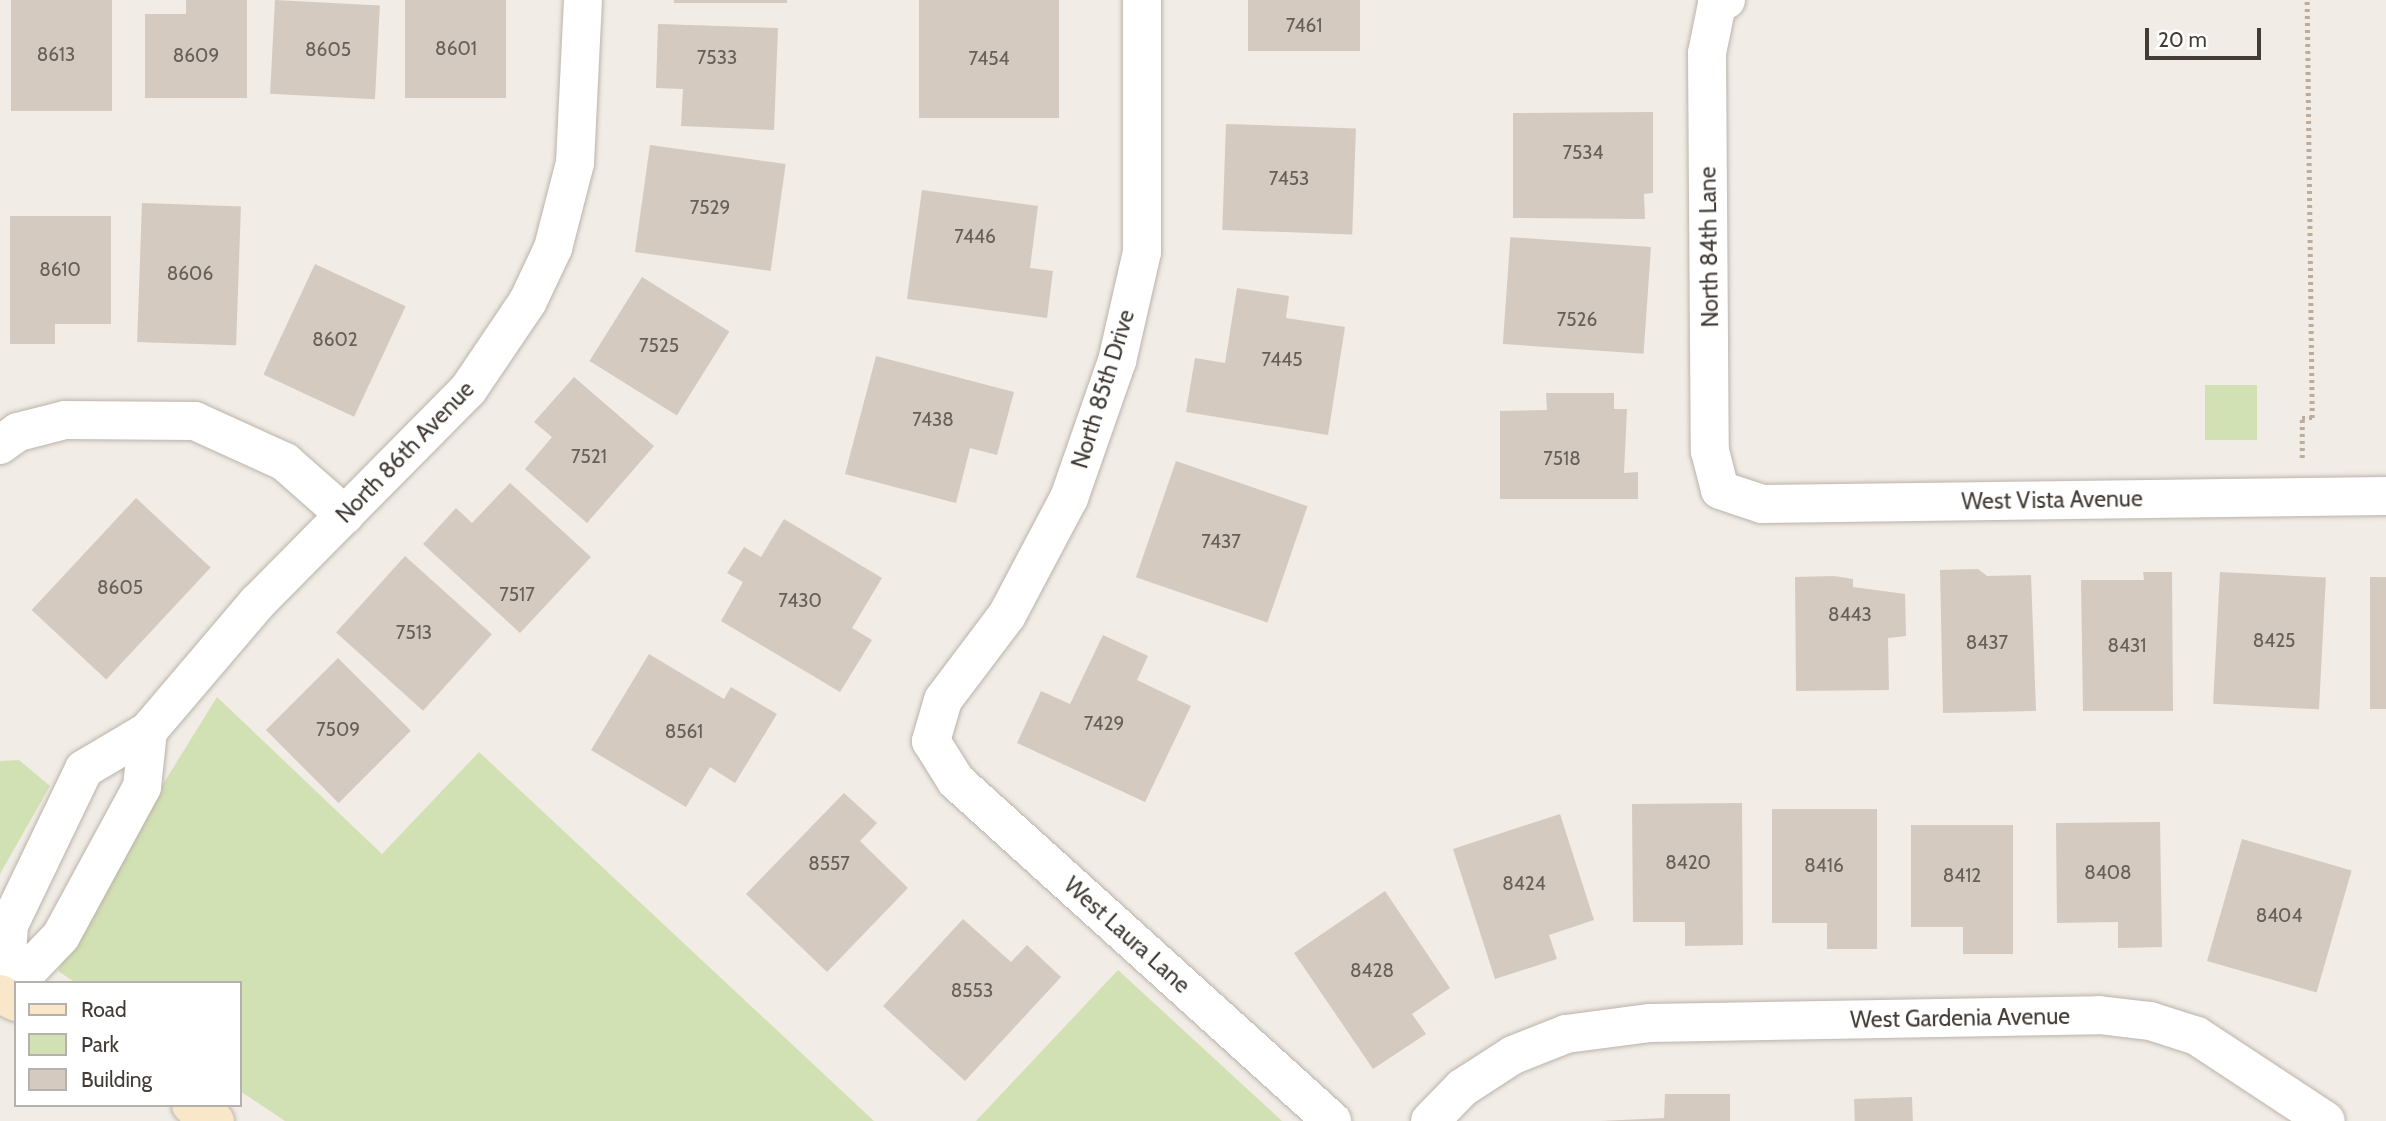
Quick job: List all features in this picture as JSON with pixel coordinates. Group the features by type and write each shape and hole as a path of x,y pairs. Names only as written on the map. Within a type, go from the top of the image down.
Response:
{"street":[{"name":"North 86th Avenue","path":"10,992 9,925 84,769 148,730 257,603 468,390 528,301 553,248 575,163 583,0"},
{"name":"North 85th Drive","path":"931,741 943,700 1007,615 1069,498 1117,361 1142,252 1142,0"},
{"name":"North 84th Lane","path":"1720,490 1710,451 1707,53 1721,2"},
{"path":"0,445 18,432 65,419 195,421 285,462 345,515"},
{"name":"West Vista Avenue","path":"1720,490 1762,503 2386,496"},
{"name":"North 86th Avenue","path":"20,981 61,936 142,787 148,730"},
{"name":"West Laura Lane","path":"931,741 956,781 1332,1121"},
{"name":"West Gardenia Avenue","path":"1430,1121 1462,1088 1513,1055 1566,1034 1650,1023 2099,1016 2150,1021 2197,1036 2326,1121"},
{"path":"194,1107 215,1121"}],"path":[{"path":"2303,496 2302,418 2312,418 2307,0"}],"green space":[{"path":"2205,385 2257,385 2257,440 2205,440"},
{"path":"217,697 382,854 479,752 874,1121 285,1121 242,1092 242,981 73,981 58,971 134,831"},
{"path":"19,760 50,786 0,874 0,761"},
{"path":"1118,970 1282,1121 976,1121"}],"building":[{"path":"11,0 112,0 112,111 11,111"},
{"path":"186,0 247,0 247,98 145,98 145,14 186,14"},
{"path":"275,0 380,5 375,99 270,94"},
{"path":"405,0 506,0 506,98 405,98"},
{"path":"674,0 787,0 787,3 674,3"},
{"path":"919,0 1059,0 1059,118 919,118"},
{"path":"1248,0 1360,0 1360,51 1248,51"},
{"path":"658,24 778,28 774,130 681,126 683,89 656,88"},
{"path":"1653,112 1653,193 1644,194 1645,219 1513,218 1513,113"},
{"path":"1226,124 1356,129 1352,234 1222,230"},
{"path":"650,145 786,164 771,271 635,252"},
{"path":"922,190 1038,206 1030,268 1053,271 1047,318 907,299"},
{"path":"142,203 241,206 236,345 137,342"},
{"path":"10,216 111,216 111,324 55,324 55,344 10,344"},
{"path":"1510,237 1651,247 1644,354 1503,344"},
{"path":"315,264 406,306 354,417 263,375"},
{"path":"642,277 729,332 677,416 590,361"},
{"path":"1237,288 1289,296 1286,318 1345,327 1328,435 1186,412 1195,358 1225,363"},
{"path":"876,356 1014,392 997,455 970,448 956,503 845,474"},
{"path":"574,377 654,446 587,523 525,469 552,437 534,422"},
{"path":"1546,393 1614,393 1614,409 1627,409 1624,473 1638,472 1638,499 1500,499 1500,411 1547,410"},
{"path":"1176,461 1307,506 1267,623 1136,577"},
{"path":"510,483 591,557 520,633 423,544 456,508 472,523"},
{"path":"136,498 211,568 106,679 32,610"},
{"path":"784,519 882,578 852,628 872,640 840,692 721,621 743,582 727,573 744,547 761,557"},
{"path":"405,556 492,634 423,711 336,633"},
{"path":"1978,569 1987,576 2031,575 2036,711 1943,713 1940,570"},
{"path":"2143,572 2172,572 2173,711 2083,711 2081,580 2144,580"},
{"path":"2220,572 2326,578 2319,709 2213,704"},
{"path":"1834,576 1853,579 1853,587 1905,594 1906,636 1888,638 1889,690 1796,691 1795,577"},
{"path":"2370,577 2386,577 2386,709 2370,709"},
{"path":"1103,635 1148,656 1137,680 1191,706 1145,802 1017,743 1041,691 1070,704"},
{"path":"649,654 724,699 731,687 777,714 735,783 710,767 686,807 591,750"},
{"path":"338,658 411,731 339,803 266,730"},
{"path":"844,793 877,823 860,841 908,888 827,972 746,894"},
{"path":"1742,803 1743,945 1685,946 1685,922 1633,922 1632,804"},
{"path":"1772,809 1877,809 1877,949 1827,949 1827,923 1772,923"},
{"path":"1560,814 1594,920 1549,935 1557,959 1495,979 1453,849"},
{"path":"2160,822 2162,947 2118,948 2118,922 2057,923 2056,823"},
{"path":"1911,825 2013,825 2013,954 1963,954 1963,927 1911,927"},
{"path":"2242,839 2352,870 2317,993 2207,961"},
{"path":"1385,891 1450,988 1412,1014 1426,1034 1373,1069 1294,953"},
{"path":"963,919 1011,962 1027,945 1061,977 965,1081 883,1006"},
{"path":"1665,1094 1730,1094 1730,1121 1600,1121 1664,1118"},
{"path":"1912,1097 1913,1121 1855,1121 1854,1099"}]}
